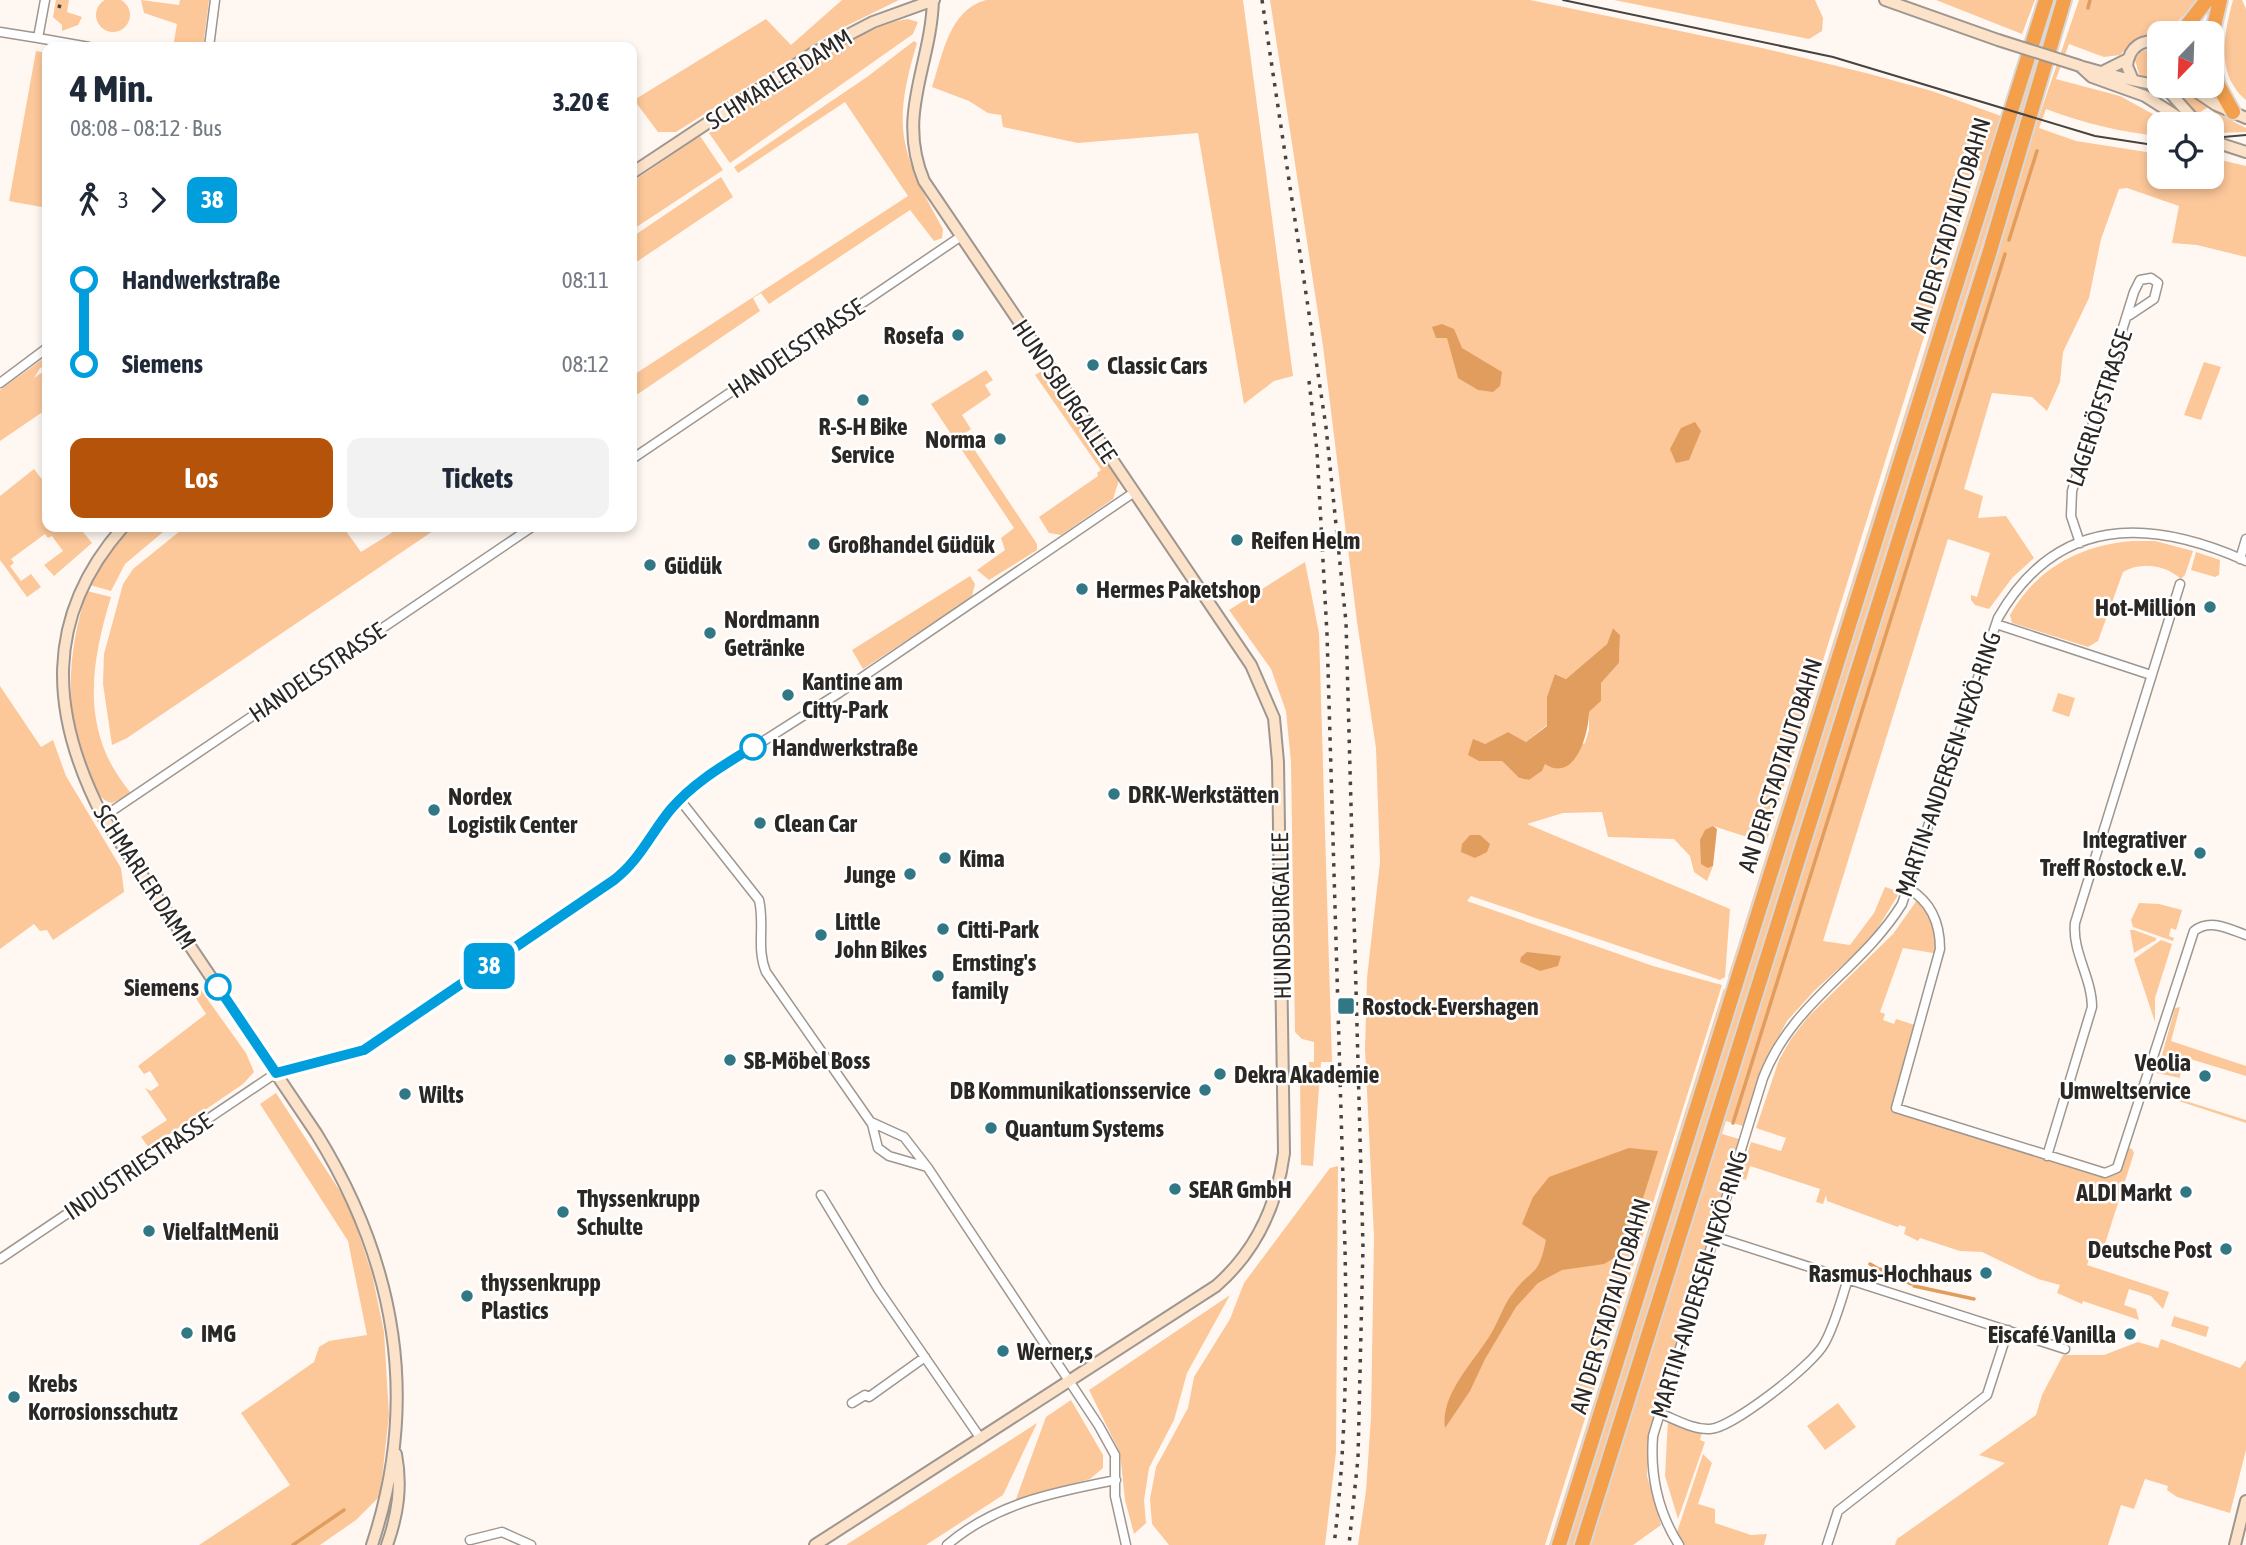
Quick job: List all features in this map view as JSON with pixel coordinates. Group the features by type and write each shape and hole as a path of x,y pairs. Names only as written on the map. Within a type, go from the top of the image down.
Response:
{"highway":[{"name":"AN DER STADTAUTOBAHN","path":"1559,1545 2046,0"},
{"name":"AN DER STADTAUTOBAHN","path":"1582,1545 1989,254 2064,0"},
{"path":"2190,21 2207,0"},
{"path":"2215,21 2220,0"},
{"path":"2224,93 2240,115"}],"street":[{"path":"38,38 45,0"},
{"path":"210,42 215,0"},
{"name":"SCHMARLER DAMM","path":"637,170 813,53 873,22 933,0"},
{"name":"HUNDSBURGALLEE","path":"815,1545 1194,1302 1230,1273 1253,1245 1273,1206 1284,1153 1278,762 1274,719 1251,665 932,195 912,144 912,109 932,28 933,0"},
{"path":"1885,0 2080,66 2132,78 2147,86"},
{"path":"0,32 61,42"},
{"path":"2104,71 2128,59 2138,44 2147,42"},
{"path":"2128,59 2132,78"},
{"path":"2080,66 2092,77 2145,96 2170,112"},
{"path":"2174,98 2187,112"},
{"path":"2206,98 2240,115"},
{"path":"2224,145 2246,152"},
{"name":"HANDELSSTRASSE","path":"637,456 960,237"},
{"name":"LAGERLÖFSTRASSE","path":"2080,543 2071,516 2072,491 2140,280 2151,278 2158,283 2154,299 2130,315"},
{"path":"0,383 42,352"},
{"path":"276,1073 364,1050 556,921 633,863 680,800 704,779 849,687 1133,493"},
{"name":"MARTIN-ANDERSEN-NEXÖ-RING","path":"1679,1545 1666,1519 1654,1477 1653,1436 1763,1078 1781,1039 1803,1011 1878,937 1909,889 1996,624 2020,585 2042,565 2080,543 2117,533 2144,531 2170,535 2243,560"},
{"name":"SCHMARLER DAMM","path":"119,532 101,554 83,586 68,630 64,658 65,716 72,747 85,782 103,817 276,1073 341,1175 365,1226 387,1296 396,1362 395,1447 400,1476 399,1503 387,1545"},
{"name":"HANDELSSTRASSE","path":"103,817 525,532"},
{"path":"2243,560 2246,539"},
{"path":"2047,1156 2092,1007 2090,985 2076,945 2075,923 2180,584"},
{"path":"1996,624 2151,675"},
{"path":"680,800 759,900 763,917 760,951 766,972 871,1122 881,1152 928,1168"},
{"path":"1909,889 1920,896 1930,909 1940,937 1940,948 1896,1108 2105,1173 2114,1172 2194,932 2202,926 2214,924 2246,935"},
{"name":"INDUSTRIESTRASSE","path":"0,1259 276,1073"},
{"path":"871,1122 904,1137 928,1168 1070,1380 1115,1455 1119,1521 1126,1545"},
{"path":"821,1195 878,1289 981,1439"},
{"path":"1713,1236 2065,1349"},
{"path":"1659,1413 1708,1429 1721,1428 1737,1418 1818,1354 1848,1279"},
{"path":"1827,1545 1838,1511 1987,1395 2008,1331"},
{"path":"852,1403 865,1395 869,1397 925,1357"},
{"name":"SCHMARLER DAMM","path":"372,1545 395,1447"},
{"path":"947,1545 972,1526 1007,1508 1051,1493 1116,1480"},
{"path":"2235,1545 2246,1501"},
{"path":"470,1540 502,1532 531,1545"}],"shaded area":[{"path":"106,-1 120,-1 129,8 129,22 120,31 106,31 97,22 97,8"},
{"path":"56,0 69,0 67,12 82,17 78,25 62,31 62,25 53,17"},
{"path":"141,0 179,5 180,0 209,0 204,42 174,42 177,24 144,13"},
{"path":"842,0 899,0 832,33 676,132 658,132 637,104 637,98 766,19 791,45"},
{"path":"986,0 1243,0 1293,376 1274,381 1244,404 1198,133 1078,143 1003,127 1001,115 988,113 969,101 932,87 944,48 956,23 974,5"},
{"path":"1270,0 1530,0 1762,48 1866,73 1932,91 2001,116 1732,975 1728,977 1981,171 1972,167 1976,170 1766,843 1713,826 1708,868 1713,866 1707,881 1694,872 1690,856 1674,839 1608,837 1602,812 1563,813 1527,824 1730,909 1725,977 1720,980 1471,896 1467,901 1653,966 1722,985 1545,1545 1358,1545 1366,1491 1371,1417 1374,1237 1365,1049 1367,978 1380,862 1376,748 1357,622 1323,346","holes":["1613,628 1620,635 1619,663 1601,683 1601,701 1589,712 1589,730 1585,743 1545,763 1542,771 1529,780 1519,778 1485,744 1508,732 1526,742 1547,725 1547,697 1556,674 1566,679 1607,644"]},
{"path":"1614,0 1815,0 1823,18 1822,31 1809,39"},
{"path":"1936,0 2035,0 2022,34"},
{"path":"2054,0 2059,0 1574,1545 1568,1545"},
{"path":"2079,0 2199,0 2178,21 2147,21 2147,35 2133,41 2120,55 2104,57 2069,44 2056,79 2120,96 2149,112 2147,112 2147,134 2074,119 2046,109 2039,128 2076,141 2147,152 2147,189 2224,189 2224,161 2246,166 2246,257 2197,245 2172,243 2179,206 2127,188 2119,189 2101,239 2089,298 2063,352 2060,382 2047,411 2032,397 1992,393 1964,489 1983,496 1978,518 2006,516 2034,558 2012,578 1989,609 1975,605 1971,595 1977,597 1990,553 1948,539 1823,941 1850,945 1874,913 1885,887 1900,892 1871,939 1814,991 1787,1021 1762,1067 1743,1126 1726,1121 1722,1134 1739,1139 1649,1436 1647,1476 1661,1525 1633,1545 1589,1545 2031,140"},
{"path":"2233,0 2242,0 2246,9 2246,100 2236,90 2226,66 2224,53"},
{"path":"908,19 918,22 913,34 730,163 709,133 748,109 747,103 826,54 871,31"},
{"path":"914,41 917,43 904,98 904,140 918,180 943,229 942,238 934,241 910,210 769,304 761,293 753,298 760,311 637,395 637,373 908,196 845,102 738,173 734,167 867,77"},
{"path":"2147,50 2147,78 2139,74 2135,60 2140,52"},
{"path":"36,51 42,52 42,207 9,201"},
{"path":"2184,98 2198,98 2210,106 2195,112"},
{"path":"2224,117 2246,128 2246,132 2224,133"},
{"path":"700,136 723,170 637,227 637,179"},
{"path":"721,177 733,197 637,262 637,234"},
{"path":"1442,324 1454,329 1462,348 1502,372 1500,386 1493,392 1478,390 1458,378 1447,338 1436,338 1432,327"},
{"path":"42,360 42,367 34,378 42,372 42,412 0,441 0,390"},
{"path":"2204,362 2221,367 2201,420 2184,415"},
{"path":"986,370 993,380 985,385 991,395 962,415 971,429 964,434 1037,544 1037,550 989,580 977,570 1005,550 1001,538 1014,528 931,404"},
{"path":"1042,371 1049,373 1119,480 1113,499 1061,535 1049,533 1039,517 1098,476 1097,473 1101,470 1035,375"},
{"path":"1695,422 1701,431 1689,460 1676,463 1670,449 1681,428"},
{"path":"34,469 42,479 42,532 83,532 92,543 54,576 44,565 63,551 52,536 48,538 45,534 11,559 14,563 10,566 21,581 31,574 41,587 27,597 0,560 0,496"},
{"path":"127,532 163,532 125,564 111,591 90,585 110,551"},
{"path":"179,532 347,532 361,552 393,532 432,532 127,738 112,745 103,684 104,654 123,584 133,569"},
{"path":"2155,541 2193,551 2185,575 2181,579 2168,570 2153,566 2138,566 2123,572 2098,641 2088,647 2012,623 2010,615 2046,572 2077,554 2113,543"},
{"path":"2196,552 2220,560 2219,575 2215,577 2191,570"},
{"path":"1305,562 1319,633 1332,1062 1321,1062 1313,1166 1301,1165 1300,1076 1310,1075 1309,1062 1314,1062 1314,1042 1302,1039 1295,1032 1291,762 1286,711 1271,669 1229,610"},
{"path":"970,576 975,584 972,596 863,669 852,650"},
{"path":"87,591 111,597 98,648 95,673 96,722 114,769 130,792 112,803 99,795 93,786 74,726 72,659"},
{"path":"1613,628 1620,635 1619,663 1601,683 1601,701 1589,712 1583,743 1572,762 1565,767 1556,768 1545,764 1542,771 1529,780 1519,778 1502,761 1479,761 1468,755 1473,739 1485,744 1508,732 1526,742 1547,726 1547,697 1555,674 1566,679 1607,644"},
{"path":"0,686 41,747 53,740 66,776 121,868 124,892 53,940 47,930 40,931 34,924 0,949"},
{"path":"2058,693 2075,698 2069,717 2052,711"},
{"path":"1713,826 1717,829 1713,866 1708,868 1701,864 1700,840 1705,830"},
{"path":"1470,835 1480,835 1490,844 1487,852 1475,858 1461,852 1462,844"},
{"path":"1920,896 1930,909 1939,954 1903,948 1880,1012 1885,1014 1883,1020 1894,1024 1896,1019 1918,1026 1896,1108 2111,1173 2125,1147 2132,1149 2134,1153 2104,1247 2094,1244 2087,1265 2169,1292 2163,1309 2151,1296 2129,1289 2124,1305 2136,1309 2139,1320 2083,1301 2082,1304 2057,1293 2060,1285 2038,1279 1982,1252 1960,1251 1920,1238 1918,1241 1904,1234 1906,1227 1898,1227 1827,1201 1826,1195 1823,1204 1816,1202 1820,1189 1750,1166 1746,1180 1740,1178 1751,1142 1781,1151 1786,1138 1756,1128 1779,1060 1791,1039 1808,1017 1893,934"},
{"path":"2139,903 2159,904 2182,910 2176,930 2171,928 2169,936 2174,938 2173,941 2133,927 2131,920"},
{"path":"2130,930 2156,940 2134,953"},
{"path":"2161,940 2172,944 2155,998 2155,1022 2134,959"},
{"path":"1527,952 1561,956 1558,966 1540,971 1520,962"},
{"path":"198,986 246,1053 254,1072 243,1084 149,1148 141,1137 167,1120 145,1088 151,1091 159,1085 150,1071 144,1074 138,1066 206,1014 190,989"},
{"path":"1724,988 1726,994 1552,1545 1549,1545"},
{"path":"2180,1007 2171,1041 2246,1066 2246,1076 2187,1058 2183,1068 2181,1067 2180,1078 2157,1073 2175,1008"},
{"path":"2154,1083 2159,1083 2157,1092 2246,1120 2246,1123 2151,1092 2147,1095"},
{"path":"276,1093 349,1205 372,1274 384,1332 389,1415 380,1496 356,1520 320,1545 199,1545 290,1485 241,1413 314,1362 319,1347 329,1341 367,1335 348,1241 260,1104"},
{"path":"1629,1148 1658,1151 1626,1251 1604,1264 1562,1270 1538,1283 1516,1307 1485,1359 1470,1391 1445,1428 1445,1415 1453,1390 1492,1332 1510,1297 1540,1261 1546,1240 1522,1224 1533,1197 1549,1177"},
{"path":"1338,1166 1336,1452 1325,1545 1169,1545 1152,1524 1150,1499 1156,1467 1188,1408 1194,1377 1230,1319 1244,1283 1330,1168"},
{"path":"1230,1295 1187,1373 1174,1420 1149,1468 1144,1500 1146,1523 1134,1534 1125,1500 1120,1453 1089,1390"},
{"path":"2174,1316 2209,1327 2206,1337 2171,1326"},
{"path":"2161,1339 2240,1368 2246,1360 2246,1450 2230,1513 2177,1497 2167,1490 2168,1486 2145,1479 2134,1509 2121,1505 2108,1545 1895,1545 1897,1539 2005,1463 1979,1455 2036,1415 2042,1395 2063,1355 2104,1355 2138,1342 2158,1348"},
{"path":"1071,1400 1103,1455 1103,1468 1090,1479 1016,1499 1046,1417"},
{"path":"1838,1403 1856,1427 1825,1450 1807,1426"},
{"path":"1668,1419 1702,1433 1700,1440 1705,1442 1678,1519 1665,1476"},
{"path":"1037,1423 1003,1495 926,1545 846,1545"},
{"path":"1703,1454 1712,1463 1698,1504 1715,1509 1715,1523 1751,1535 1767,1534 1764,1545 1679,1545 1675,1538"}],"waterway":[{"path":"2088,8 2090,0"},
{"path":"2009,240 2037,151"},
{"path":"1733,1123 2005,254"},
{"path":"1870,1264 1877,1268"},
{"path":"1880,1269 1911,1284"},
{"path":"1914,1286 1974,1299"},
{"path":"293,1545 344,1510"}],"tram line":[{"path":"1563,0 1833,57 2095,136 2147,144"},
{"path":"2224,137 2246,135"}],"railway":[{"path":"59,8 61,0"},
{"path":"1262,0 1326,427 1346,622 1363,1247 1358,1458 1349,1545"},
{"path":"1309,381 1317,451 1327,634 1345,1248 1345,1397 1334,1545"}],"bus line":[{"name":"38","path":"218,987 276,1073 364,1050 624,873 642,852 667,813 692,788 753,747"}],"place":[{"name":"Rosefa","path":"958,335"},
{"name":"Classic Cars","path":"1093,365"},
{"name":"R-S-H Bike Service","path":"863,400"},
{"name":"Norma","path":"1000,439"},
{"name":"Reifen Helm","path":"1237,540"},
{"name":"Großhandel Güdük","path":"814,544"},
{"name":"Güdük","path":"650,565"},
{"name":"Hermes Paketshop","path":"1082,589"},
{"name":"Hot-Million","path":"2210,607"},
{"name":"Nordmann Getränke","path":"710,633"},
{"name":"Kantine am Citty-Park","path":"788,695"},
{"name":"Handwerkstraße","path":"753,747"},
{"name":"DRK-Werkstätten","path":"1114,794"},
{"name":"Nordex Logistik Center","path":"434,810"},
{"name":"Clean Car","path":"760,823"},
{"name":"Integrativer Treff Rostock e.V.","path":"2200,853"},
{"name":"Kima","path":"945,858"},
{"name":"Junge","path":"910,874"},
{"name":"Citti-Park","path":"943,929"},
{"name":"Little John Bikes","path":"821,935"},
{"name":"Ernsting's family","path":"938,976"},
{"name":"Siemens","path":"218,987"},
{"name":"Rostock-Evershagen","path":"1346,1006"},
{"name":"SB-Möbel Boss","path":"730,1060"},
{"name":"Dekra Akademie","path":"1220,1074"},
{"name":"Veolia Umweltservice","path":"2205,1076"},
{"name":"DB Kommunikationsservice","path":"1205,1090"},
{"name":"Wilts","path":"405,1094"},
{"name":"Quantum Systems","path":"991,1128"},
{"name":"SEAR GmbH","path":"1175,1189"},
{"name":"ALDI Markt","path":"2186,1192"},
{"name":"Thyssenkrupp Schulte","path":"563,1212"},
{"name":"VielfaltMenü","path":"149,1231"},
{"name":"Deutsche Post","path":"2226,1249"},
{"name":"Rasmus-Hochhaus","path":"1986,1273"},
{"name":"thyssenkrupp Plastics","path":"467,1296"},
{"name":"IMG","path":"187,1333"},
{"name":"Eiscafé Vanilla","path":"2130,1334"},
{"name":"Werner,s","path":"1003,1351"},
{"name":"Krebs Korrosionsschutz","path":"14,1397"}]}
